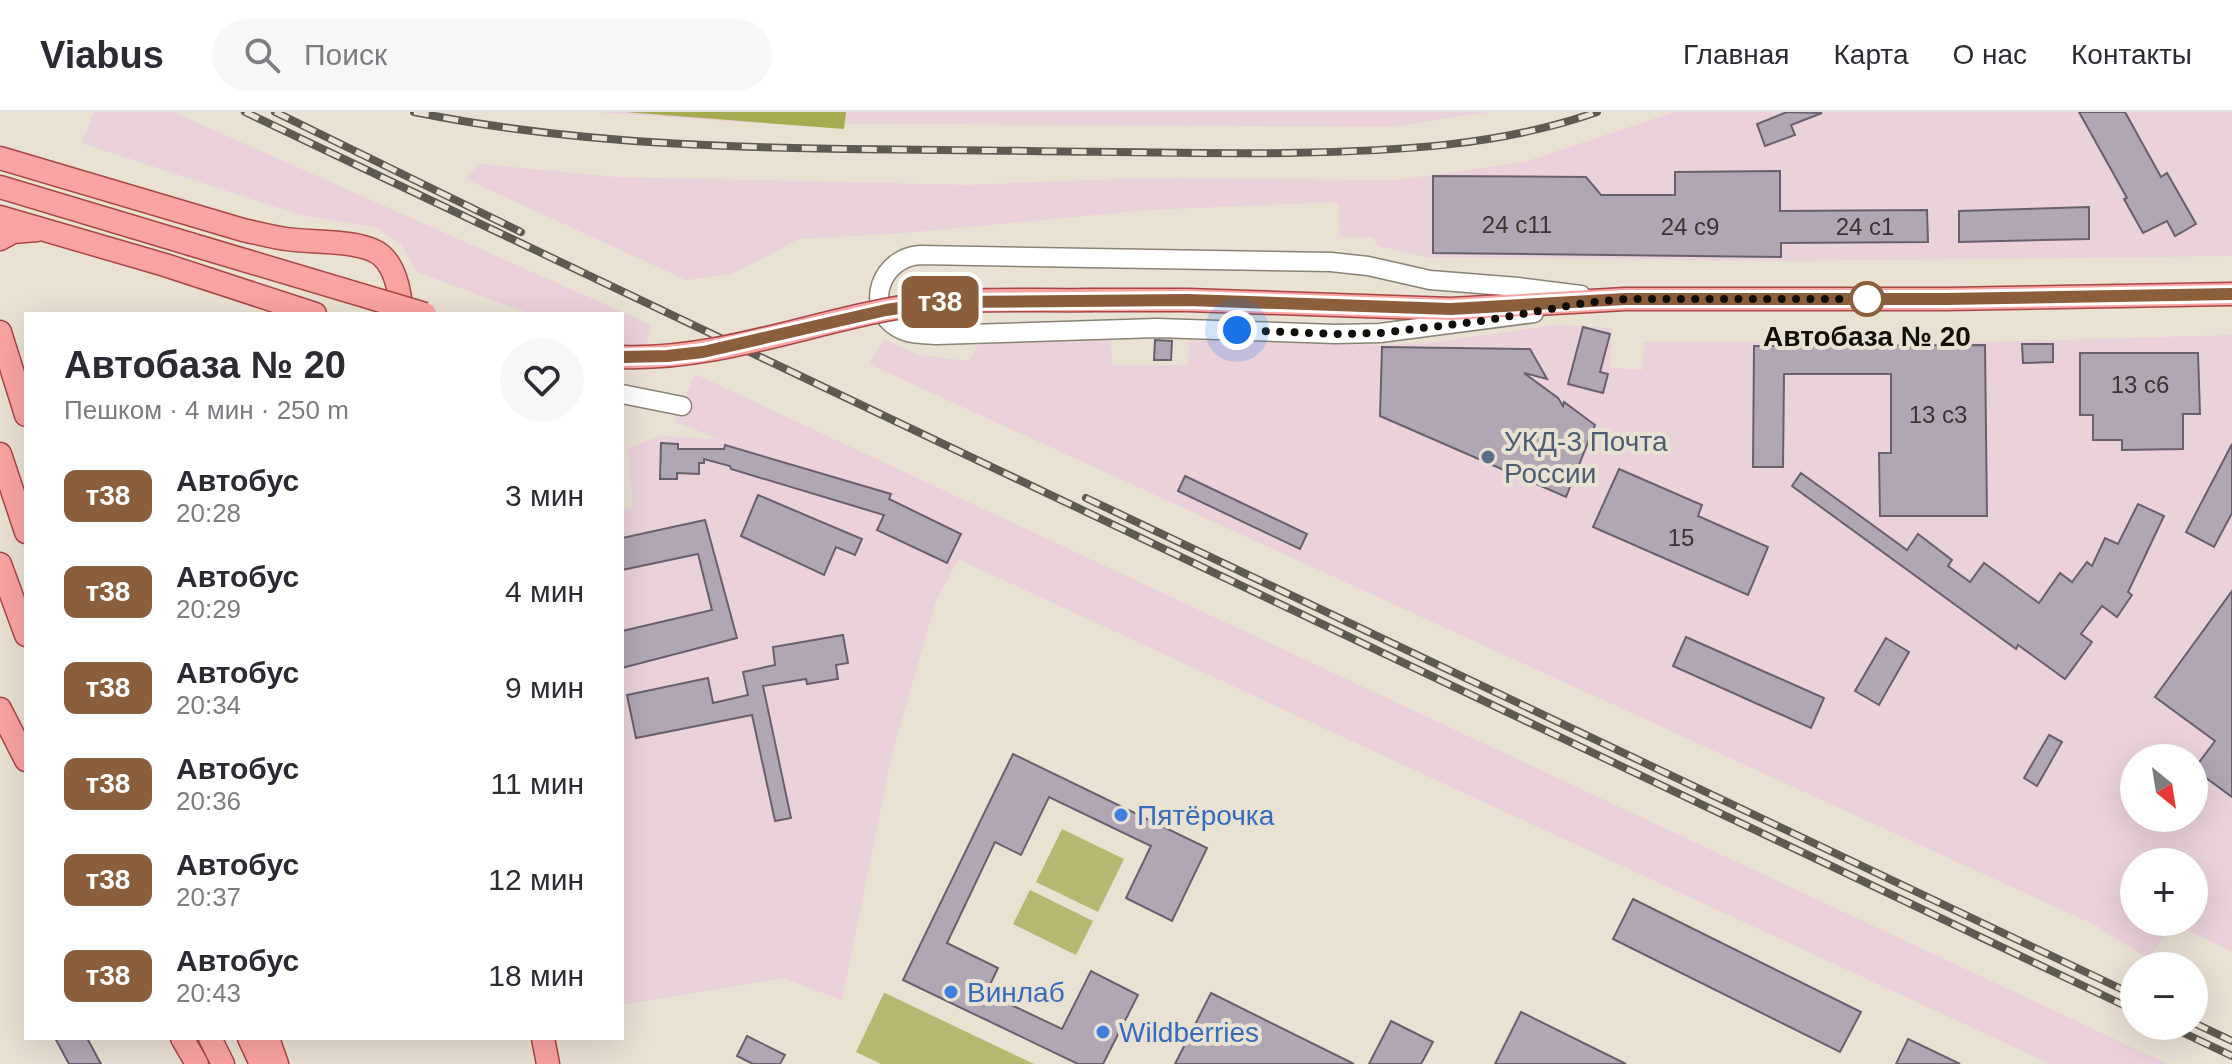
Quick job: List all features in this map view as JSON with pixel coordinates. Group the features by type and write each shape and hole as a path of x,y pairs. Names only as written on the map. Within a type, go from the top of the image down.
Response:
{"main road":[{"path":"0,158 243,230 284,239 359,246 376,252 393,272 402,312"},
{"path":"0,187 418,312"},
{"path":"0,217 165,265 309,312"},
{"path":"0,239 13,232 48,231"},
{"path":"624,357 703,352 915,305 1188,300 1451,309 1614,300 2232,294"},
{"path":"0,332 24,409"},
{"path":"0,454 24,526"},
{"path":"0,564 24,630"},
{"path":"0,709 24,756"},
{"path":"183,1040 197,1064"},
{"path":"211,1040 223,1064"},
{"path":"250,1040 261,1064"},
{"path":"269,1040 277,1064"},
{"path":"543,1040 548,1064"}],"street":[{"path":"1584,303 1482,321 1380,333 1143,328 936,335 910,333 892,323 881,306 879,287 894,263 920,255 1331,262 1368,266 1430,280 1518,287 1614,300"},
{"path":"624,394 682,406"}],"shaded area":[{"path":"94,112 173,112 622,312 525,312 417,272 401,244 378,228 300,215 82,143"},
{"path":"595,112 1488,112 1391,127 755,123"},
{"path":"1675,112 2232,112 2232,256 1781,261 1426,257 1378,246 1373,237 1340,237 1338,202 1147,210 904,233 799,239 732,274 686,280 466,179 479,164 616,177 967,185 1146,178 1396,180 1525,162"},
{"path":"624,313 651,325 644,357 624,349"},
{"path":"1556,325 1612,328 1610,368 1642,370 1644,342 1990,342 2232,335 2232,952 2200,936 2208,936 2208,848 2120,848 2120,936 2166,936 2152,952 2138,952 2095,925 869,364 884,340 920,355 968,361 981,341 1111,340 1112,365 1188,365 1189,340 1380,345 1429,343"},
{"path":"695,374 2168,1064 2051,1064 958,559 936,601 892,754 842,1000 783,978 624,1005 624,509 633,507 628,448 661,436 719,439 675,422"}],"green space":[{"path":"625,112 846,112 844,129"},
{"path":"1062,829 1124,859 1098,912 1036,882"},
{"path":"1030,890 1093,921 1076,955 1013,924"},
{"path":"884,993 1034,1064 881,1064 856,1052"}],"building":[{"path":"1787,112 1822,113 1791,125 1795,135 1765,146 1757,124"},
{"path":"2079,112 2125,112 2161,177 2167,173 2196,224 2175,236 2167,221 2143,233"},
{"path":"1780,171 1780,211 1927,210 1928,242 1781,243 1781,257 1433,253 1433,176 1586,177 1601,195 1675,195 1675,172"},
{"path":"2089,207 2089,239 1959,242 1959,211"},
{"path":"1583,327 1610,334 1600,372 1608,374 1603,393 1568,384"},
{"path":"1155,340 1172,341 1171,360 1154,360"},
{"path":"2022,344 2053,344 2053,362 2023,363"},
{"path":"1985,345 1987,516 1880,516 1879,453 1891,453 1891,374 1784,374 1783,467 1753,467 1754,346"},
{"path":"1382,347 1530,349 1547,379 1524,373 1558,398 1563,406 1564,402 1595,425 1566,497 1380,416"},
{"path":"2080,353 2198,353 2200,414 2183,414 2183,449 2122,450 2122,440 2093,440 2093,415 2080,415"},
{"path":"661,443 678,444 678,449 724,449 725,445 891,494 889,499 961,534 947,563 877,530 884,515 731,469 730,466 704,459 704,463 699,463 699,474 677,473 677,479 660,479"},
{"path":"2232,444 2232,513 2214,547 2186,532"},
{"path":"1619,469 1702,505 1698,516 1768,547 1748,595 1593,527"},
{"path":"1801,473 1907,550 1918,534 1952,560 1948,566 1970,582 1984,563 2039,603 2060,573 2072,582 2087,562 2092,566 2105,538 2118,544 2138,504 2164,516 2128,592 2132,595 2117,617 2102,606 2081,634 2092,642 2065,679 2018,645 2016,649 1792,486"},
{"path":"1185,476 1307,534 1300,549 1178,491"},
{"path":"758,495 862,539 855,555 836,547 824,575 741,536"},
{"path":"705,520 737,638 624,667 624,631 712,610 698,554 624,570 624,538"},
{"path":"2232,591 2232,797 2208,779 2208,750 2215,741 2155,697"},
{"path":"843,635 848,663 836,665 838,679 807,684 806,679 763,686 791,818 775,821 752,715 636,738 627,695 708,678 713,703 748,695 743,672 775,665 773,647"},
{"path":"1686,637 1824,698 1811,728 1673,666"},
{"path":"1886,638 1909,652 1879,705 1855,691"},
{"path":"2049,735 2062,742 2037,786 2024,778"},
{"path":"1013,754 1207,848 1172,921 1126,898 1151,846 1049,797 1021,855 995,842 947,943 998,968 986,993 1062,1029 1091,971 1138,995 1103,1064 1078,1064 903,980"},
{"path":"1633,899 1861,1012 1840,1052 1613,939"},
{"path":"1211,993 1354,1064 1175,1064"},
{"path":"1521,1012 1626,1064 1495,1064"},
{"path":"1391,1021 1433,1042 1421,1064 1369,1064"},
{"path":"747,1036 785,1055 780,1064 753,1064 737,1056"},
{"path":"1908,1039 1960,1064 1896,1064"},
{"path":"56,1040 88,1040 101,1064 69,1064"}],"railway":[{"path":"245,112 2120,1003"},
{"path":"275,112 521,232"},
{"path":"414,112 566,135 720,146 1223,153 1367,151 1444,145 1521,133 1597,112"},
{"path":"1086,498 2120,988"},
{"path":"2208,1030 2232,1041"},
{"path":"2198,1040 2232,1056"}],"bus line":[{"name":"т38","path":"624,357 703,352 886,310 941,302 1188,300 1451,309 1625,299 1946,299 2232,294"}],"place":[{"name":"Автобаза № 20","path":"1867,299"},
{"name":"УКД-3 Почта России","path":"1488,457"},
{"name":"Пятёрочка","path":"1121,815"},
{"name":"Винлаб","path":"951,992"},
{"name":"Wildberries","path":"1103,1032"}],"route":[{"path":"1237,330 1380,333 1625,299 1867,299"}]}
